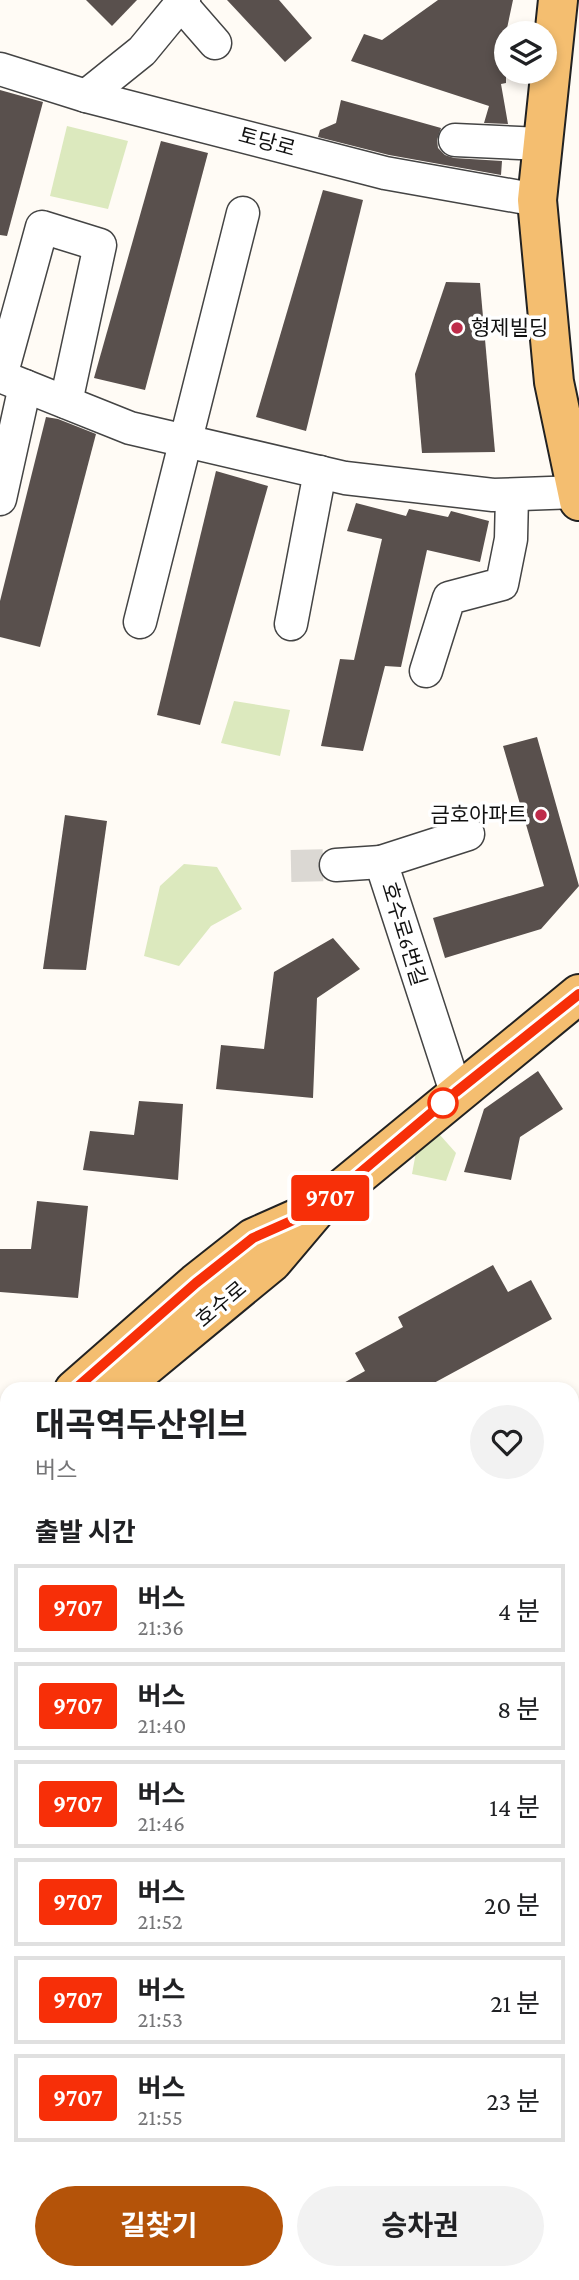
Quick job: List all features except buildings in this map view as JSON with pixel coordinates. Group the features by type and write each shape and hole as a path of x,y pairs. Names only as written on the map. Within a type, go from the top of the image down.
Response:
{"main road":[{"path":"558,0 537,200 567,379 578,496"},
{"name":"호수로","path":"127,1382 272,1262 316,1210 456,1092 579,994"},
{"name":"호수로","path":"83,1382 196,1283 253,1238 316,1210"}],"street":[{"path":"86,96 142,51 182,2 215,43"},
{"name":"토당로","path":"0,69 86,96 385,173 537,200"},
{"path":"455,140 542,145"},
{"path":"140,622 243,213"},
{"path":"0,499 9,379 42,227 100,245 66,402"},
{"path":"9,379 130,428 345,478 493,495 578,496"},
{"path":"292,624 320,472"},
{"path":"426,671 449,598 502,584 511,539 512,495"},
{"name":"호수로6번길","path":"456,1092 382,862 468,834"},
{"path":"336,865 382,862"}],"green space":[{"path":"67,126 128,141 108,209 50,196"},
{"path":"234,701 290,710 280,756 221,743"},
{"path":"184,864 217,867 242,909 211,926 179,966 144,956 160,886"},
{"path":"440,1135 456,1153 446,1181 412,1174 416,1152"}],"tunnel":[{"path":"291,866 336,865"}],"bus line":[{"name":"9707","path":"83,1382 196,1283 253,1238 316,1210 456,1092 579,994"}],"place":[{"name":"형제빌딩","path":"457,328"},
{"name":"금호아파트","path":"541,815"}]}
